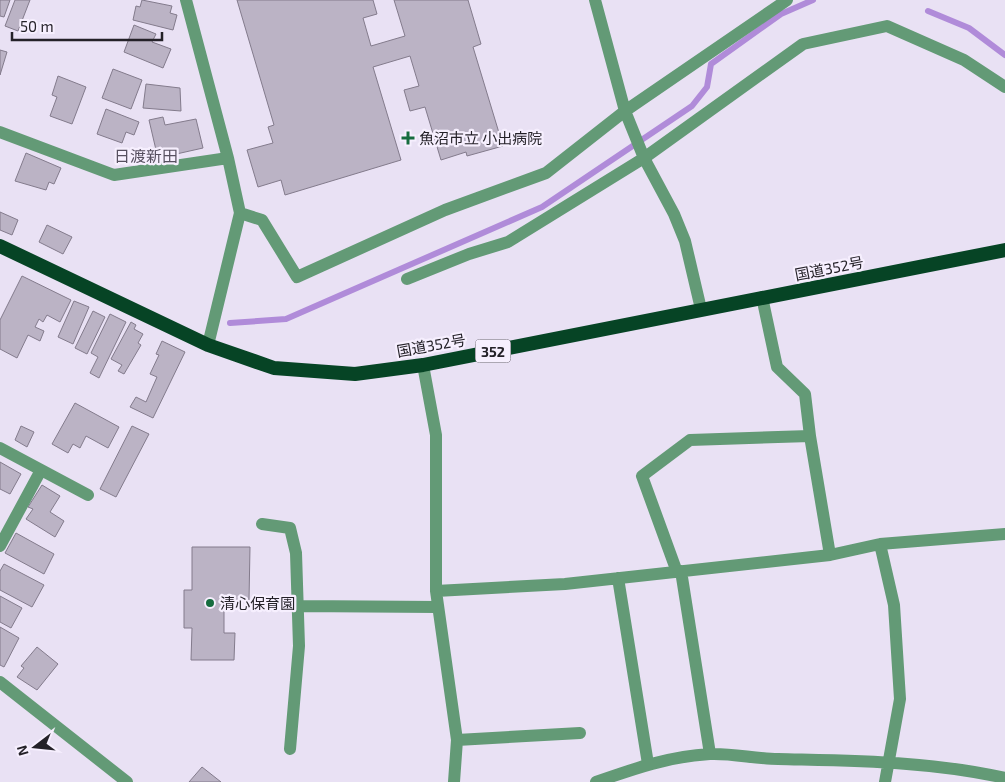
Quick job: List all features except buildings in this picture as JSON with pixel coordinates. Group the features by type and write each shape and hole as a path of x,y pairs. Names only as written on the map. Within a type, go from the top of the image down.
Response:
{"highway":[{"name":"国道352号","path":"0,246 208,345 274,368 355,374 423,365 1005,250"}],"street":[{"path":"186,0 228,158 240,213 208,345"},
{"path":"595,0 625,111 643,154 674,214 685,241 701,309"},
{"path":"240,213 262,220 296,278 445,210 546,173 625,111 787,0"},
{"path":"407,279 468,254 508,242 643,154 803,44 887,26 964,60 1005,87"},
{"path":"0,132 114,175 228,158"},
{"path":"762,297 777,367 805,394 830,556"},
{"path":"423,365 436,435 436,591 457,740 454,782"},
{"path":"710,754 679,572 642,476 690,440 810,436"},
{"path":"0,448 88,495"},
{"path":"0,546 40,470"},
{"path":"262,524 290,528 296,553 298,646 290,749"},
{"path":"436,591 565,584 830,556 880,544 1005,534"},
{"path":"880,544 894,605 900,699 885,782"},
{"path":"618,578 648,764"},
{"path":"297,606 437,607"},
{"path":"0,682 127,782"},
{"path":"457,740 580,733"},
{"path":"596,782 648,764 710,754 775,759 890,761 965,769 1005,778"}],"waterway":[{"path":"230,323 286,319 542,207 692,106 707,87 711,64 781,14 813,0"},
{"path":"928,11 969,28 1005,55"}],"place":[{"name":"魚沼市立 小出病院","path":"408,138"},
{"name":"清心保育園","path":"210,603"}],"district":[{"name":"日渡新田","path":"146,155"}]}
